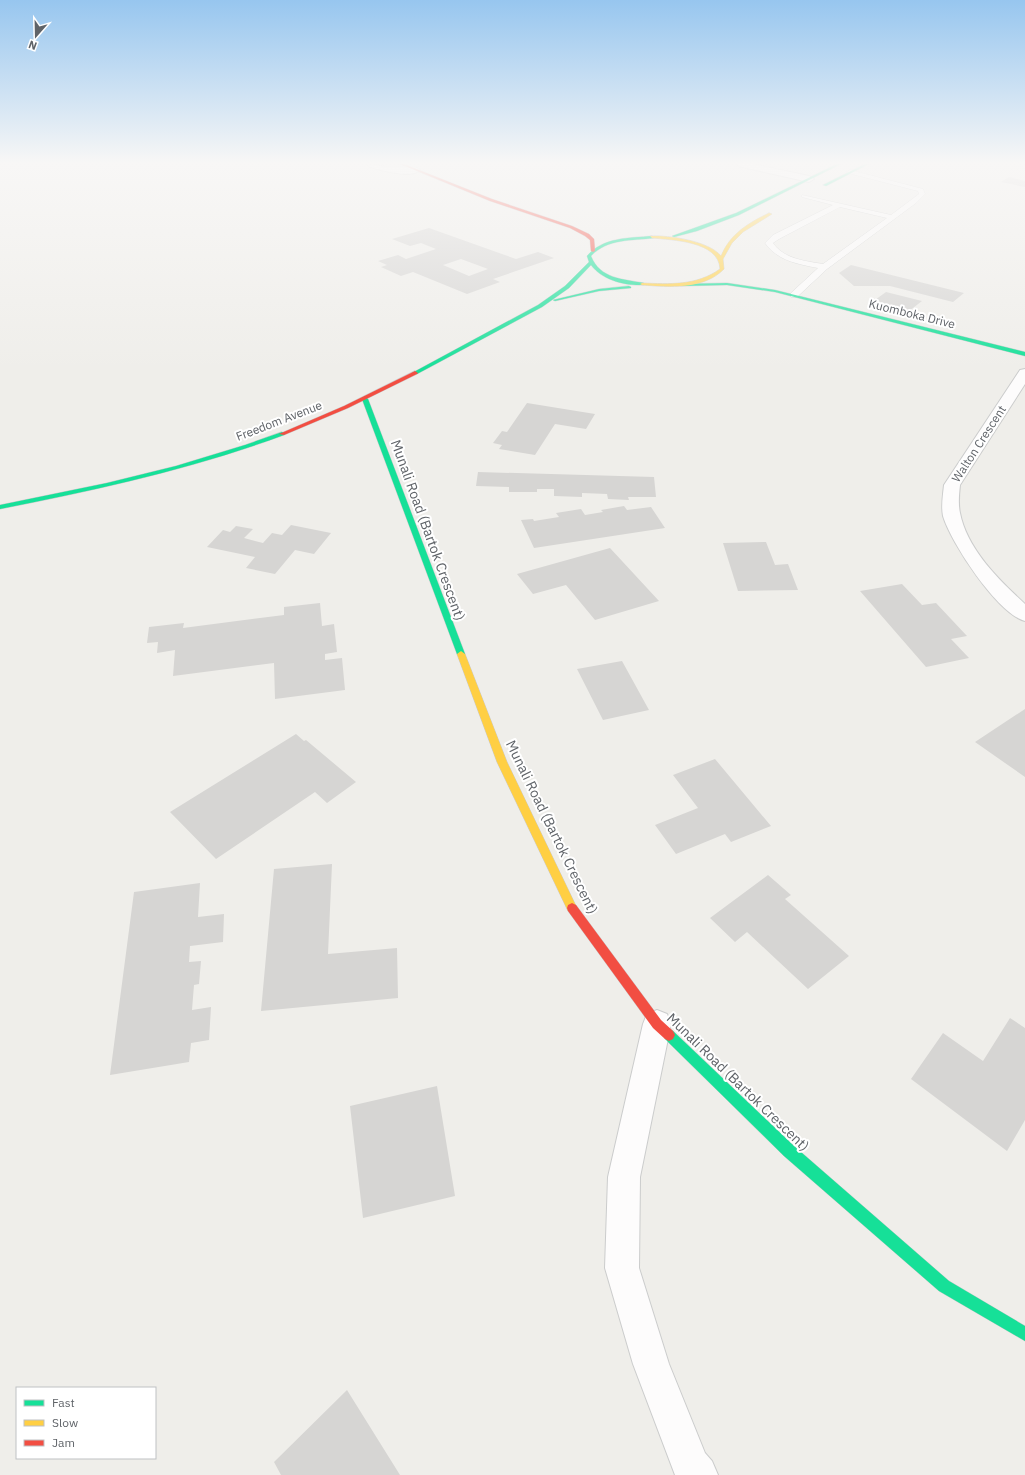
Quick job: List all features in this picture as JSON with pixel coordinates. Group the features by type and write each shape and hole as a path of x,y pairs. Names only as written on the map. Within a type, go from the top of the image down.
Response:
{"main road":[{"path":"582,233 592,240 593,251"},
{"path":"619,233 689,242 704,246 715,252 722,260 733,267"},
{"path":"690,233 657,238 616,240 602,245 593,251 589,256 590,263 596,270 606,276 639,284 659,286 727,284 794,295"},
{"path":"681,285 700,282 714,276 722,269 723,250 728,242 738,233"},
{"name":"Freedom Avenue","path":"0,507 144,478 261,442 365,399 546,302 575,280 590,263"},
{"path":"753,278 794,295"},
{"name":"Freedom Avenue","path":"546,302 599,290 659,286"},
{"name":"Kuomboka Drive","path":"794,295 902,324 1025,354"},
{"name":"Munali Road (Bartok Crescent)","path":"365,399 421,553 502,762 576,913 657,1024 789,1151 944,1286 1025,1334"}],"street":[{"name":"Walton Crescent","path":"1025,373 952,486 950,499 951,515 966,549 981,570 1025,616"},
{"path":"657,1024 624,1177 622,1268 652,1364 691,1466 698,1475"}],"lane":[{"path":"784,233 769,243 772,250 784,257 824,267"},
{"path":"794,295 824,267 870,233"}],"building":[{"path":"413,233 443,233 516,259 538,252 554,258 493,279 500,282 467,294 413,272 401,276 381,267 387,265 378,261 398,255 406,259 436,249 421,243 410,246 392,239","holes":["461,259 488,269 469,276 443,265"]},
{"path":"851,265 964,293 953,302 890,286 854,286 839,273"},
{"path":"886,292 922,301 904,315 868,305"},
{"path":"527,403 595,414 586,429 555,424 535,455 499,449 502,445 493,443 502,431 507,432"},
{"path":"478,472 654,477 656,497 628,497 629,500 608,499 607,494 582,493 582,497 554,496 554,489 537,489 537,492 509,492 509,487 476,486"},
{"path":"624,506 627,510 651,507 665,528 534,548 521,520 533,519 534,521 559,517 556,513 581,509 585,515 603,512 601,510"},
{"path":"291,525 331,533 314,554 295,550 275,574 246,568 255,557 207,547 223,530 230,532 236,526 253,529 244,538 263,543 272,533 282,535"},
{"path":"766,542 775,565 788,564 798,590 738,591 723,543"},
{"path":"610,548 659,601 595,620 566,585 533,594 517,574"},
{"path":"902,584 922,605 936,603 967,636 951,639 969,658 926,667 860,591"},
{"path":"320,603 322,626 334,624 337,652 325,654 325,660 342,658 345,690 275,699 274,663 173,676 175,650 157,653 158,642 147,643 149,627 184,623 183,628 284,615 284,607"},
{"path":"622,661 649,710 603,720 577,669"},
{"path":"1025,709 1025,777 975,742"},
{"path":"296,734 304,741 306,740 356,782 327,803 315,792 216,859 170,812"},
{"path":"715,759 771,826 731,842 725,834 676,854 655,825 698,808 673,775"},
{"path":"332,864 328,954 397,948 398,998 261,1011 274,869"},
{"path":"768,875 791,895 785,899 849,956 808,989 747,932 735,942 710,918"},
{"path":"200,883 198,917 224,914 223,942 190,946 189,962 201,961 199,984 194,985 192,1010 211,1007 209,1040 191,1043 189,1062 110,1075 134,892"},
{"path":"1010,1018 1025,1028 1025,1120 1007,1151 911,1079 943,1033 983,1061"},
{"path":"437,1086 455,1196 363,1218 350,1106"},
{"path":"347,1390 400,1475 281,1475 274,1462"}],"traffic: fast":[{"path":"674,236 686,233"},
{"path":"642,284 610,278 597,270 592,264 589,256 594,250 601,246 618,240 652,237"},
{"path":"415,373 540,306 567,287 590,263"},
{"path":"681,285 727,284 775,291 1025,354"},
{"path":"555,300 599,290 629,287"},
{"path":"365,399 461,654"},
{"path":"0,507 107,485 213,458 282,434"},
{"path":"669,1035 789,1151 944,1286 1025,1334"}],"traffic: slow":[{"path":"722,258 725,250 739,233"},
{"path":"642,284 674,285 695,283 714,275 722,269 721,260 709,249 690,242 652,237"},
{"path":"461,654 502,762 572,908"}],"traffic: jam":[{"path":"583,233 592,240 593,251"},
{"path":"282,434 346,407 415,373"},
{"path":"572,908 657,1024 669,1035"}]}
